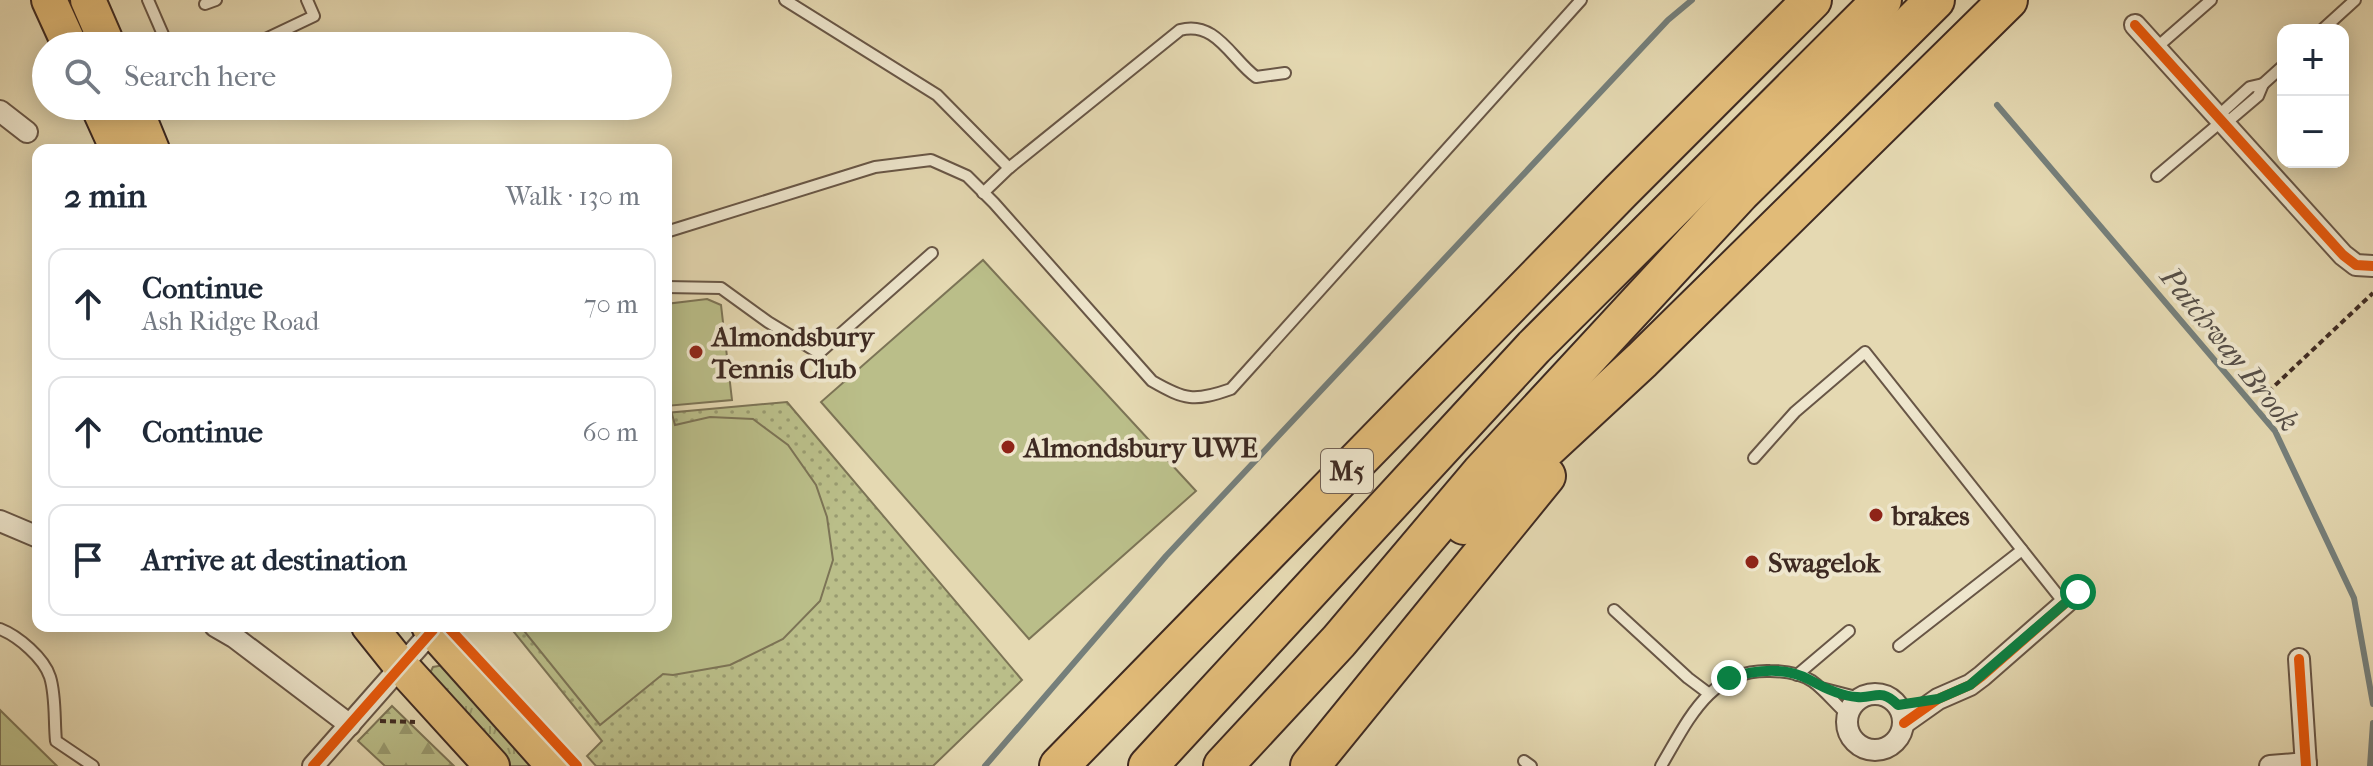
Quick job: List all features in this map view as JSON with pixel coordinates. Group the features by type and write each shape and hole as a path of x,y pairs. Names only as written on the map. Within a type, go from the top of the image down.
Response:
{"highway":[{"name":"M5","path":"1059,766 1812,0"},
{"name":"M5","path":"1148,766 1534,347 1882,0"},
{"path":"1223,766 1339,641 1481,473 1729,204 1935,0"},
{"path":"1339,641 1642,360 2008,0"},
{"name":"M5","path":"1296,605 1621,191"},
{"path":"1310,766 1642,360"}],"main road":[{"path":"49,0 64,32"},
{"path":"88,0 102,32"},
{"path":"104,120 115,144"},
{"path":"142,120 150,144"},
{"path":"374,632 492,766"},
{"path":"435,632 554,766"}],"street":[{"path":"2135,25 2343,255 2356,265 2373,266"},
{"path":"3,118 27,132"},
{"path":"0,521 32,534"},
{"path":"1901,714 1970,685 2072,598"},
{"path":"225,632 352,723"},
{"path":"313,766 428,632"},
{"path":"2270,766 2306,764 2299,659"},
{"path":"1876,694 1892,699 1901,714 1898,738 1863,760 1850,734 1848,715 1860,698 1876,694"}],"lane":[{"path":"148,0 162,32"},
{"path":"280,32 314,16 307,0"},
{"path":"785,0 937,95 1009,168"},
{"path":"672,230 875,167 931,160 967,176 1076,293 1152,381 1177,395 1203,399 1231,389 1581,0"},
{"path":"2156,48 2211,0"},
{"path":"2329,24 2355,0"},
{"path":"983,193 1009,168 1180,30 1190,28 1214,36 1256,77 1285,73"},
{"path":"2157,176 2222,120 2258,96 2263,84 2277,71"},
{"path":"672,287 721,288 819,353 932,253"},
{"path":"1754,458 1795,412 1865,352 2022,550 2072,598"},
{"path":"1899,646 2022,550"},
{"path":"1614,610 1708,693"},
{"path":"0,629 8,632 37,657 50,676 56,741 93,766"},
{"path":"1797,675 1849,631"},
{"path":"1661,766 1697,707 1708,693 1729,678 1752,671 1774,671 1797,675 1819,687 1860,698"},
{"path":"1819,687 1848,715"}],"path":[{"path":"2268,392 2373,293"},
{"path":"352,723 451,723"}],"green space":[{"name":"Almondsbury UWE","path":"983,260 1196,491 1029,639 821,402"},
{"name":"Almondsbury Tennis Club","path":"707,299 721,305 732,400 672,405 672,303"},
{"path":"787,402 1022,680 933,766 596,766 587,756 602,741 514,632 672,632 672,412"},
{"path":"672,414 675,425 710,417 753,419 788,445 816,485 827,517 833,560 820,601 783,639 730,665 663,674 600,725 525,632 672,632"},
{"path":"444,665 539,766 507,766 429,675 433,667"},
{"path":"392,706 454,766 385,766 358,741"},
{"path":"0,710 57,766 0,766"}],"waterway":[{"path":"985,766 1166,556 1668,20 1692,0"},
{"name":"Patchway Brook","path":"1997,105 2275,431 2354,598 2373,704"},
{"name":"Patchway Brook","path":"2370,766 2373,723"}],"cycle path":[{"path":"2135,25 2343,255 2356,265 2373,266"},
{"path":"1904,723 1938,699 1970,685 1982,676 2078,592"},
{"path":"313,766 431,632"},
{"path":"453,632 577,766"},
{"path":"2299,659 2306,766"}],"place":[{"name":"Almondsbury Tennis Club","path":"696,352"},
{"name":"Almondsbury UWE","path":"1008,447"},
{"name":"brakes","path":"1876,515"},
{"name":"Swagelok","path":"1752,562"}],"route":[{"path":"1729,678 1752,671 1774,671 1797,675 1819,687 1860,698 1884,695 1898,705 1938,699 1970,685 1982,676 2078,592"}]}
